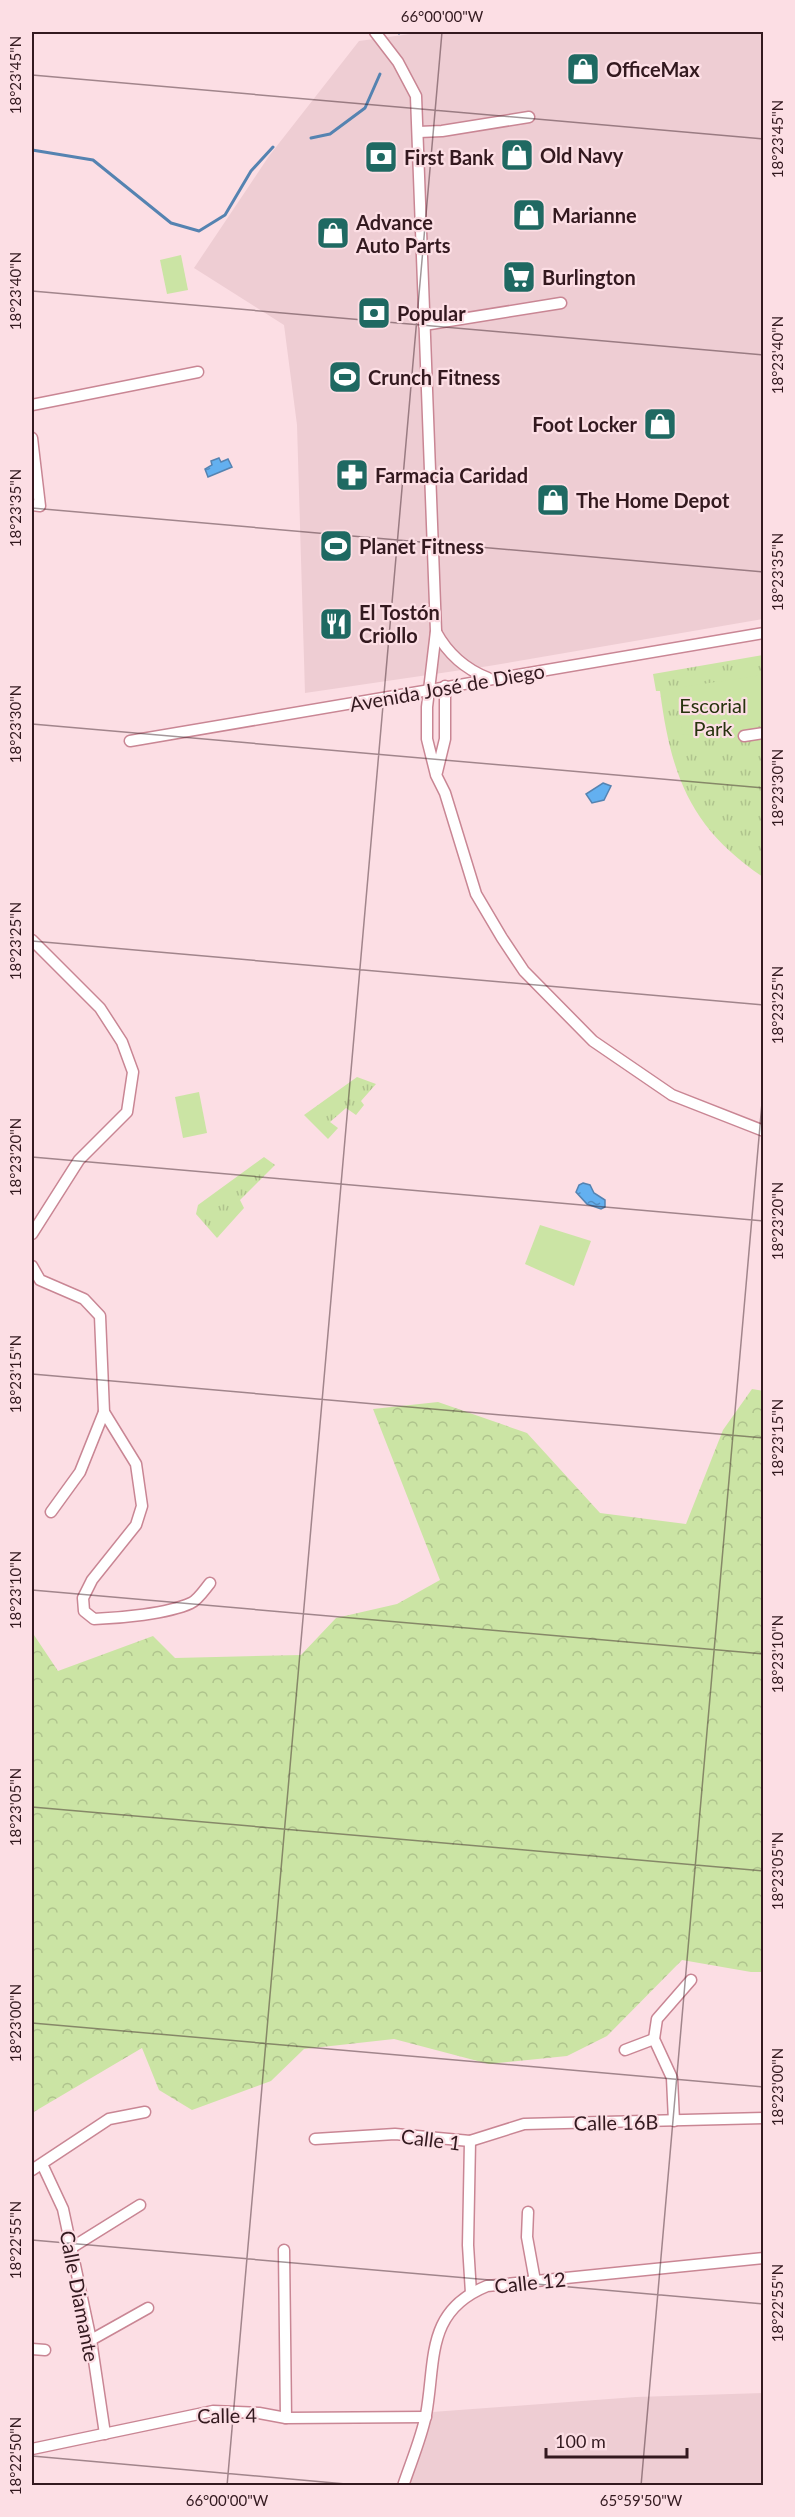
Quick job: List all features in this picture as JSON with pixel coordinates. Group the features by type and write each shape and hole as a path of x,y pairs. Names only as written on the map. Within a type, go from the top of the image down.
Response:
{"street":[{"path":"375,32 398,62 416,96 436,631 427,707 427,739 436,775 445,793 476,894 523,969 593,1041 633,1071 672,1095 764,1131"},
{"path":"419,132 442,131 528,117"},
{"path":"424,325 561,303"},
{"path":"32,405 198,372"},
{"path":"32,438 36,505"},
{"path":"436,631 443,645 459,662 488,678"},
{"name":"Avenida José de Diego","path":"130,741 308,713 488,678 764,633"},
{"path":"436,775 445,739 445,686"},
{"path":"744,736 764,733"},
{"path":"32,940 100,1008 122,1042 133,1072 127,1112 79,1160 32,1234"},
{"path":"32,1266 40,1280 84,1299 100,1316 104,1412 80,1472 51,1512"},
{"path":"104,1412 136,1464 142,1506 136,1525 92,1580 83,1598 84,1611 94,1619 167,1610 193,1603 210,1583"},
{"path":"674,2121 672,2078 654,2039 657,2019 691,1980"},
{"path":"625,2050 654,2039"},
{"path":"32,2170 106,2122 146,2112"},
{"name":"Calle 16B","path":"470,2141 524,2124 764,2118"},
{"name":"Calle 1","path":"315,2139 395,2134 470,2141 468,2245 471,2293"},
{"name":"Calle Diamante","path":"42,2164 63,2209 91,2340 105,2434"},
{"path":"71,2248 140,2205"},
{"path":"528,2211 527,2237 535,2281"},
{"path":"284,2250 286,2418"},
{"name":"Calle 12","path":"403,2486 426,2417 438,2332 459,2303 471,2293 487,2286 764,2258"},
{"path":"91,2340 148,2308"},
{"path":"32,2349 45,2350"},
{"name":"Calle 4","path":"32,2449 213,2411 259,2413 286,2418 426,2417"}],"shaded area":[{"path":"425,32 763,32 763,619 489,666 305,693 297,425 284,325 194,268 269,156 359,41"},
{"path":"763,2393 763,2485 408,2484 432,2412 636,2397"}],"green space":[{"path":"181,255 188,290 167,294 160,260"},
{"name":"Escorial Park","path":"763,655 763,877 718,839 701,819 688,797 670,749 660,691 656,691 653,674"},
{"path":"763,675 763,723 683,735 675,688"},
{"path":"357,1077 376,1084 361,1101 364,1105 356,1115 346,1108 330,1122 338,1128 328,1139 304,1115"},
{"path":"199,1092 207,1133 183,1138 175,1097"},
{"path":"264,1157 275,1165 240,1200 244,1208 217,1238 196,1214 198,1205"},
{"path":"540,1225 591,1241 574,1286 525,1264"},
{"path":"752,1389 764,1391 763,1972 682,1960 607,2036 567,2056 489,2064 394,2039 304,2049 271,2081 192,2110 159,2090 142,2048 32,2113 32,1632 58,1671 153,1636 175,1658 301,1655 336,1618 397,1604 440,1580 373,1409 438,1402 527,1433 600,1513 686,1524 723,1430"}],"water":[{"path":"219,458 221,462 228,459 232,467 208,477 205,469 212,465 211,461"},
{"path":"603,783 611,786 604,800 592,803 586,794"},
{"path":"583,1183 590,1185 594,1193 605,1200 605,1207 601,1209 587,1204 576,1192 579,1185"}],"waterway":[{"path":"311,138 330,134 365,108 380,74"},
{"path":"32,150 93,160 171,223 199,231 225,215 251,171 273,147"}],"place":[{"name":"OfficeMax","path":"583,69"},
{"name":"Old Navy","path":"517,155"},
{"name":"First Bank","path":"381,157"},
{"name":"Marianne","path":"529,215"},
{"name":"Advance Auto Parts","path":"333,233"},
{"name":"Burlington","path":"519,277"},
{"name":"Popular","path":"374,313"},
{"name":"Crunch Fitness","path":"345,377"},
{"name":"Foot Locker","path":"660,424"},
{"name":"Farmacia Caridad","path":"352,475"},
{"name":"The Home Depot","path":"553,500"},
{"name":"Planet Fitness","path":"336,546"},
{"name":"El Tostón Criollo","path":"336,624"}]}
